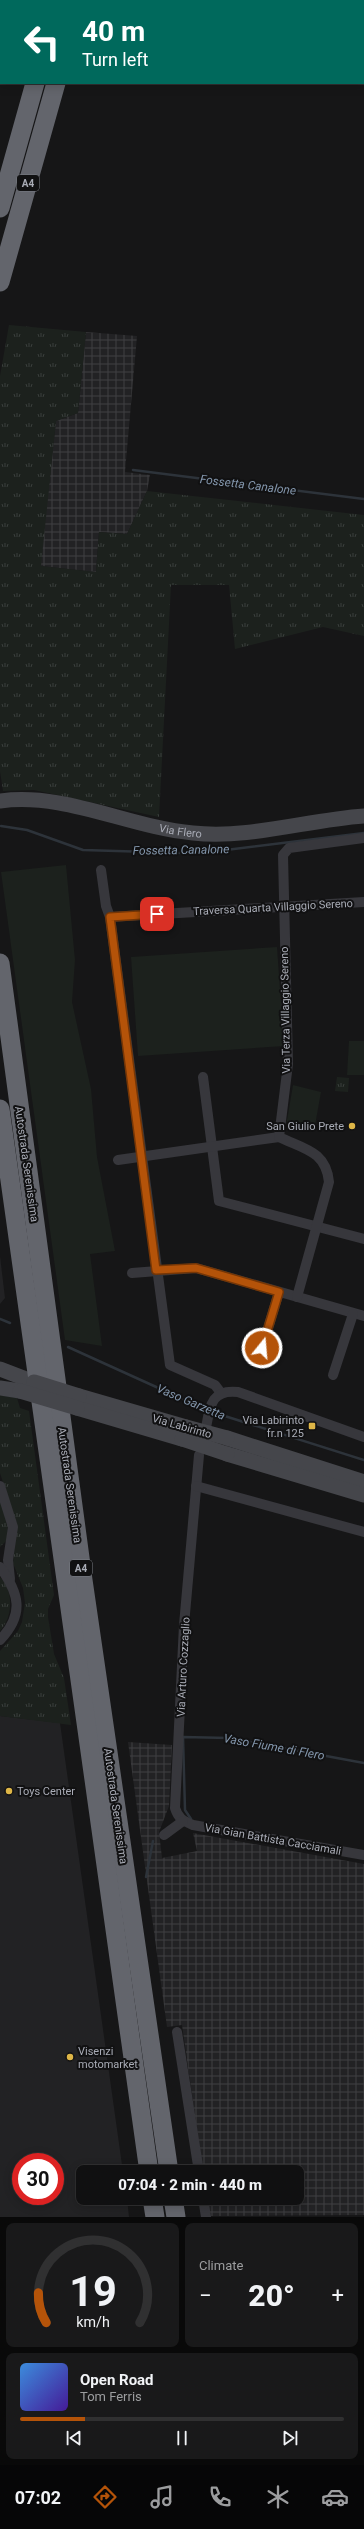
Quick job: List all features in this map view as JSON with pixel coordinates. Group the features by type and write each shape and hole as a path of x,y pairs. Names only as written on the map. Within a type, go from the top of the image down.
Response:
{"highway":[{"name":"A4","path":"0,208 35,84"},
{"name":"A4","path":"0,282 56,84"},
{"name":"Autostrada Serenissima","path":"0,963 83,1580 169,2165"},
{"name":"Autostrada Serenissima","path":"0,1109 148,2165"},
{"path":"153,2205 155,2217"},
{"path":"174,2205 176,2217"}],"street":[{"name":"Via Flero","path":"1,800 17,798 51,802 171,831 194,834 244,832 364,816"},
{"path":"283,907 282,855 289,848 364,838"},
{"path":"101,870 106,906 110,917 156,1270 170,1365 215,1385 221,1393"},
{"name":"Traversa Quarta Villaggio Sereno","path":"110,917 364,902"},
{"name":"Via Terza Villaggio Sereno","path":"279,1137 288,1064 283,907"},
{"path":"204,1077 219,1201 316,1228 364,1239"},
{"path":"118,1160 279,1137 316,1155 324,1161 328,1169 329,1182 297,1297"},
{"path":"132,1273 196,1268 364,1316"},
{"path":"262,1348 279,1292"},
{"path":"333,1375 353,1314"},
{"name":"Via Labirinto","path":"0,1369 34,1382 78,1402"},
{"name":"Via Labirinto","path":"0,1388 78,1402 184,1433 227,1438 364,1482"},
{"path":"207,1423 215,1397 221,1393 238,1392 364,1437"},
{"name":"Via Labirinto","path":"184,1433 227,1454 364,1495"},
{"name":"Via Arturo Cozzaglio","path":"183,1821 177,1815 175,1808 184,1625 199,1455"},
{"path":"0,1486 13,1527 8,1560 3,1572 16,1593 17,1608 12,1623 0,1640"},
{"path":"196,1486 364,1532"},
{"path":"164,1835 183,1821"},
{"name":"Via Gian Battista Cacciamali","path":"183,1821 193,1825 364,1856"},
{"path":"177,2032 198,2165"},
{"path":"204,2205 206,2217"}],"shaded area":[{"path":"86,332 137,336 125,472 150,475 147,491 127,534 99,532 96,572 40,566 56,421 78,413"},
{"path":"0,1256 5,1298 0,1304"},
{"path":"0,1716 60,1723 122,2165 76,2165 76,2205 128,2205 129,2217 0,2217"},
{"path":"128,1742 172,1745 169,1806 159,1832 162,1858 197,1851 193,1833 364,1864 364,2215 209,2216 208,2205 304,2205 304,2165 202,2165 182,2025 167,2027"}],"green space":[{"path":"9,325 86,332 78,413 56,421 41,566 96,572 99,532 127,534 147,491 364,515 364,636 323,627 235,649 229,585 171,585 159,817 34,790 3,791 0,771 0,376"},
{"path":"66,865 75,960 72,1002 91,1089 97,1157 115,1251 90,1254 102,1346 65,1340 1,872"},
{"path":"277,947 284,1046 138,1056 131,957"},
{"path":"349,1041 364,1041 364,1075 347,1075"},
{"path":"337,1077 349,1078 348,1092 335,1091"},
{"path":"293,1085 321,1092 314,1131 286,1126"},
{"path":"0,1395 17,1398 20,1408 29,1411 54,1595 48,1609 48,1617 54,1654 64,1678 71,1725 0,1716 0,1651 18,1631 22,1622 25,1603 23,1588 13,1563 17,1524 0,1473"},
{"path":"0,1499 8,1524 7,1540 0,1547"},
{"path":"0,1577 8,1589 10,1604 7,1619 0,1631"}],"waterway":[{"name":"Fossetta Canalone","path":"133,470 364,499"},
{"name":"Fossetta Canalone","path":"1,826 27,830 83,850 183,853 226,850 364,833"},
{"name":"Vaso Garzetta","path":"0,1319 10,1323"},
{"name":"Vaso Garzetta","path":"68,1347 207,1410"},
{"name":"Vaso Garzetta","path":"212,1412 364,1460"},
{"name":"Vaso Fiume di Flero","path":"191,1819 185,1810 183,1737 229,1738 364,1763"},
{"path":"146,1877 153,1841"}],"place":[{"name":"San Giulio Prete","path":"352,1126"},
{"name":"Via Labirinto fr.n 125","path":"312,1426"},
{"name":"Toys Center","path":"9,1791"},
{"name":"Visenzi motomarket","path":"70,2057"}],"route":[{"path":"157,914 110,917 156,1270 196,1268 279,1292 262,1348"}]}
